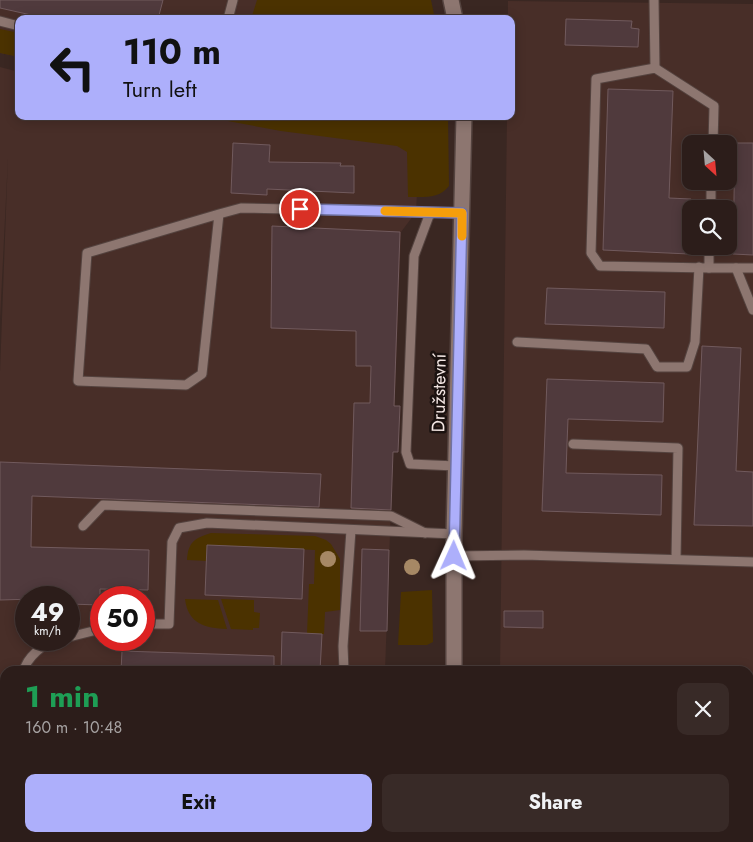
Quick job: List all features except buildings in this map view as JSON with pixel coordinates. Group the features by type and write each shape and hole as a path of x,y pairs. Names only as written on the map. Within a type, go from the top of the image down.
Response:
{"main road":[{"path":"451,0 454,15"},
{"name":"Družstevní","path":"454,666 454,534 464,120"}],"lane":[{"path":"229,15 232,0"},
{"path":"654,0 655,68"},
{"path":"0,21 15,25"},
{"path":"713,135 714,106 655,68 596,79 591,253 600,266 753,268"},
{"path":"219,214 202,374 186,385 78,381 86,253 219,214 241,208 462,213"},
{"path":"430,213 414,256 406,452 410,464 456,466"},
{"path":"709,255 709,268"},
{"path":"517,342 646,349 657,367 687,367 695,342 699,267"},
{"path":"736,268 753,310"},
{"path":"573,444 678,448 676,559"},
{"path":"83,526 103,505 391,516 427,534"},
{"path":"155,624 169,624 172,542 179,528 207,523 454,534"},
{"path":"344,666 343,646 351,530"},
{"path":"454,556 524,555 753,562"},
{"path":"25,666 38,651"}],"shaded area":[{"path":"0,0 328,0 326,15 15,15 15,56 0,53"},
{"path":"257,0 431,0 434,15 252,15"},
{"path":"508,1 753,4 753,666 500,666 507,120 515,120 515,15 508,15"},
{"path":"0,29 15,32 15,56 0,53"},
{"path":"0,67 15,71 15,120 421,120 416,212 401,232 385,666 0,666 0,372 8,157 0,320"},
{"path":"222,120 448,120 449,186 436,195 408,197 407,152 397,146 281,131"},
{"path":"211,533 315,536 331,544 340,559 340,610 325,612 324,634 307,634 309,584 314,584 315,550 208,545 207,561 187,560 189,549 193,542"},
{"path":"432,590 433,642 427,645 398,645 401,592"},
{"path":"185,599 218,600 227,629 205,626 199,623 190,614"},
{"path":"221,599 254,600 254,612 260,613 259,628 253,628 253,630 231,629"}],"slow traffic":[{"path":"385,211 462,213 462,236"}],"route":[{"path":"300,209 462,213 454,556"}]}
